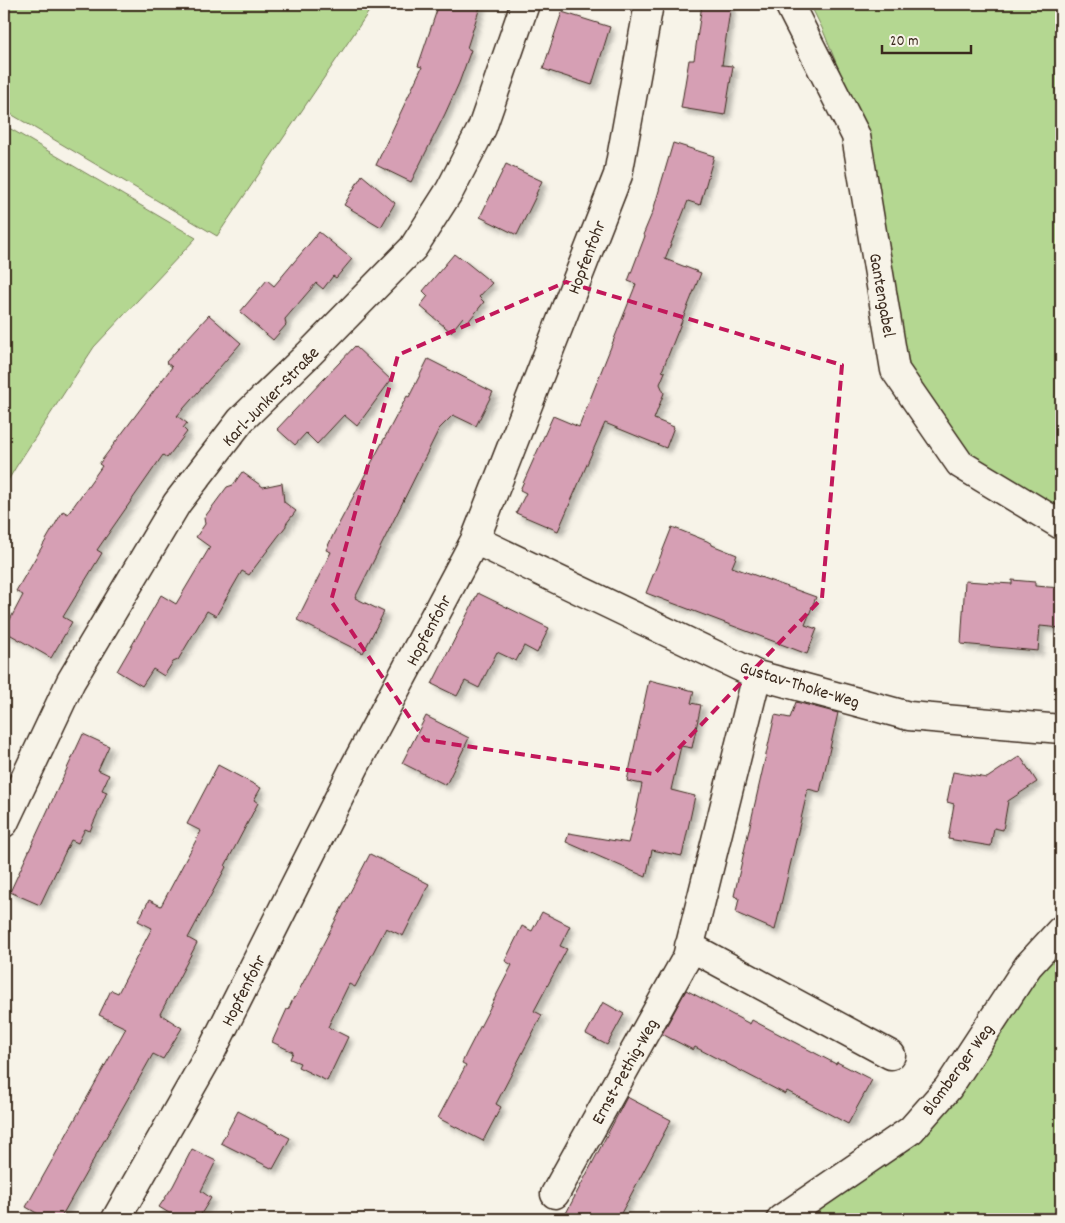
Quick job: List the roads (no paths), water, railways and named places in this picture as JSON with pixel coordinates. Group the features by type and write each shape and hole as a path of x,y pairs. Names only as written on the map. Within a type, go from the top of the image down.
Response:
{"street":[{"name":"Karl-Junker-Straße","path":"4,823 71,681 177,503 241,420 310,353 419,240 450,190 482,128 525,4"},
{"name":"Hopfenfohr","path":"116,1219 214,1048 356,766 475,540 618,175 650,4"},
{"name":"Gantengabel","path":"789,4 856,136 895,370 960,464 1061,525"},
{"name":"Gustav-Thoke-Weg","path":"475,540 757,675 909,716 1061,729"},
{"name":"Ernst-Pethig-Weg","path":"555,1194 687,957 757,675"},
{"name":"Blomberger Weg","path":"781,1219 911,1130 948,1088 1028,966 1061,930"},
{"path":"689,946 891,1055"}]}
